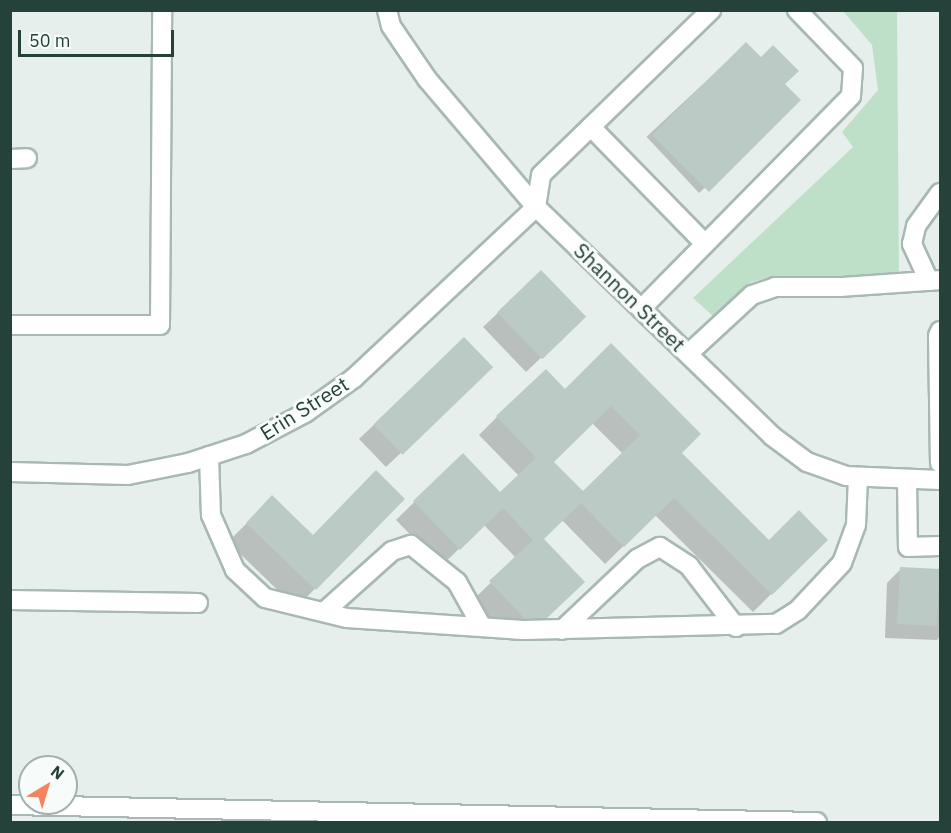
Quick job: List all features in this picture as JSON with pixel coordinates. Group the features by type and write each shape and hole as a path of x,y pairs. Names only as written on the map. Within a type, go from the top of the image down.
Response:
{"street":[{"path":"10,325 160,325 162,10"},
{"name":"Shannon Street","path":"387,10 392,26 427,79 536,207 772,436 807,462 846,476 940,480"},
{"path":"536,207 542,175 711,10"},
{"path":"641,309 851,96 853,68 797,10"},
{"path":"591,127 705,244"},
{"path":"688,354 753,295 775,287 841,287 935,280 912,244 916,226 940,193"},
{"name":"Erin Street","path":"10,472 128,475 188,464 246,444 305,413 354,378 536,207"},
{"path":"940,331 938,336 940,463"},
{"path":"209,456 211,515 235,570 265,598 347,618 562,630 736,627 776,624 798,610 842,563 856,525 858,477"},
{"path":"908,479 908,547 940,546"},
{"path":"324,612 392,551 411,545 457,582 482,627"},
{"path":"562,630 637,559 660,547 689,566 736,627"},
{"path":"10,600 198,603"},
{"path":"10,805 818,822"}],"green space":[{"path":"843,11 897,11 899,276 766,278 751,282 714,317 693,298 853,147 842,132 878,90 872,45"}],"building":[{"path":"746,42 761,57 773,45 799,71 785,84 801,100 709,192 652,135"},
{"path":"541,270 586,317 542,359 497,312"},
{"path":"464,337 493,367 403,455 373,425"},
{"path":"611,343 701,434 682,453 769,540 799,510 828,540 772,595 674,498 624,547 581,503 544,539 585,582 547,618 525,619 489,581 533,540 503,508 460,550 413,501 463,453 500,492 536,458 496,416 546,369 565,389","holes":["611,406 640,435 583,491 554,462"]},
{"path":"376,470 405,499 316,590 246,523 272,495 313,535"},
{"path":"900,567 940,569 937,626 897,624"}]}
